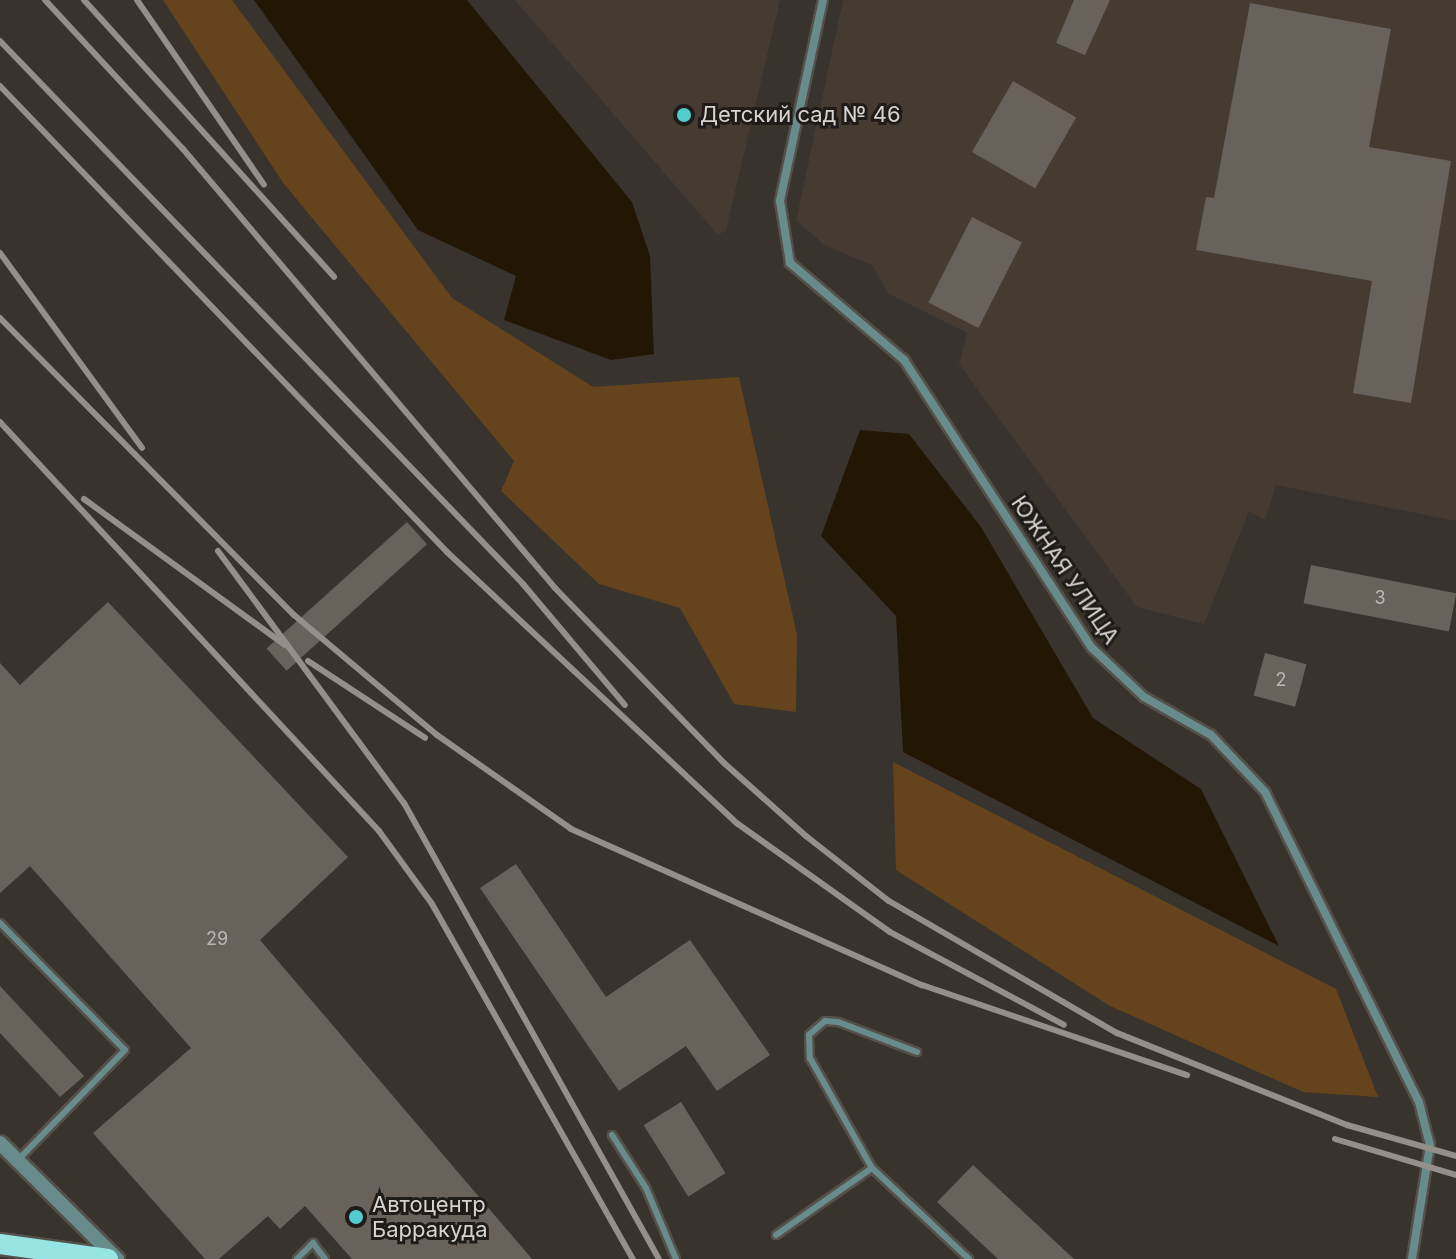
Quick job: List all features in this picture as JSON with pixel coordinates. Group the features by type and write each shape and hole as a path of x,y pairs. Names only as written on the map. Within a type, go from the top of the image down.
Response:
{"main road":[{"path":"0,1244 108,1259"}],"street":[{"name":"ЮЖНАЯ УЛИЦА","path":"823,0 780,201 790,263 904,360 1091,647 1144,697 1211,735 1265,792 1419,1102 1430,1145 1412,1259"},
{"path":"0,1143 117,1259"}],"lane":[{"path":"0,923 125,1050 18,1160"},
{"path":"917,1052 838,1022 825,1021 809,1035 810,1058 872,1168 969,1259"},
{"path":"612,1135 646,1188 676,1259"},
{"path":"776,1235 872,1168"},
{"path":"297,1259 313,1243 325,1259"}],"shaded area":[{"path":"163,0 232,0 452,298 593,387 739,377 797,635 796,712 734,704 680,608 599,584 501,491 514,461 284,184"},
{"path":"254,0 467,0 632,202 650,256 654,354 611,360 504,320 516,276 418,230"},
{"name":"Детский сад № 46","path":"515,0 780,0 726,230 718,235"},
{"path":"843,0 1456,0 1456,521 1276,485 1265,520 1249,511 1204,624 1137,607 959,364 967,333 889,294 872,265 825,245 796,221"},
{"path":"860,430 909,434 981,527 1093,718 1201,789 1279,946 903,752 896,616 821,536"},
{"path":"893,762 1336,989 1378,1097 1303,1092 1110,1006 896,870"}],"building":[{"path":"1074,0 1110,0 1085,55 1056,43"},
{"path":"1250,3 1391,29 1369,147 1451,161 1411,403 1353,393 1372,281 1196,250 1206,197 1214,198"},
{"path":"1013,81 1076,118 1035,189 972,152"},
{"path":"972,217 1022,242 978,328 928,303"},
{"path":"407,522 427,544 287,671 267,648"},
{"path":"1311,565 1456,593 1449,632 1304,603"},
{"path":"108,602 348,857 260,940 532,1259 352,1259 305,1206 280,1229 268,1216 219,1259 205,1259 93,1133 191,1048 30,866 0,893 0,663 20,685"},
{"path":"1265,653 1307,664 1295,707 1254,696"},
{"path":"516,864 606,997 690,940 770,1055 717,1091 686,1046 619,1091 480,888"},
{"path":"0,986 84,1076 60,1097 0,1033"},
{"path":"681,1102 726,1173 688,1197 644,1125"},
{"path":"973,1165 1074,1259 998,1259 937,1202"}],"railway":[{"path":"45,0 183,149 555,588 724,763 806,836 889,901 1117,1033 1347,1125 1456,1156"},
{"path":"84,0 334,277"},
{"path":"137,0 264,185"},
{"path":"0,41 523,584 625,705"},
{"path":"0,86 447,552 738,824 890,932 1064,1025"},
{"path":"0,253 142,448"},
{"path":"0,318 294,615 437,735 571,829 922,985 1187,1075"},
{"path":"0,422 379,831 432,904 633,1259"},
{"path":"84,499 285,645"},
{"path":"218,551 404,803 659,1259"},
{"path":"308,661 425,738"},
{"path":"1335,1139 1456,1175"}],"place":[{"name":"Детский сад № 46","path":"684,115"},
{"name":"Автоцентр Барракуда","path":"356,1217"}]}
